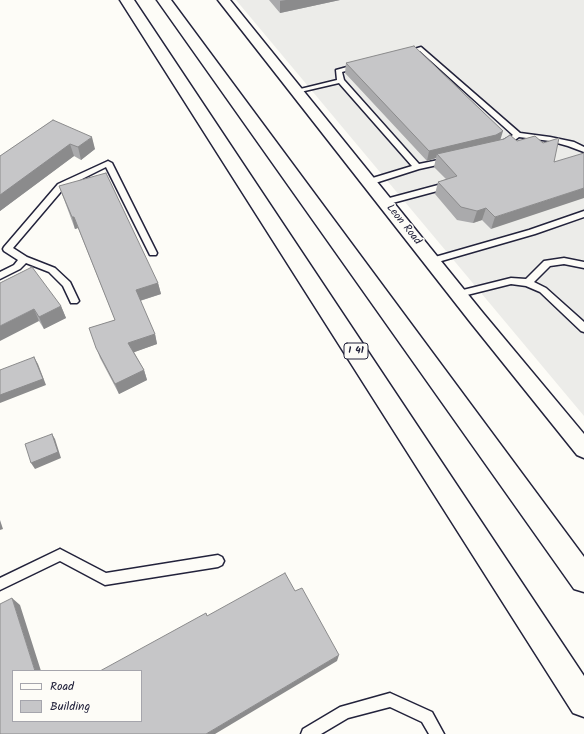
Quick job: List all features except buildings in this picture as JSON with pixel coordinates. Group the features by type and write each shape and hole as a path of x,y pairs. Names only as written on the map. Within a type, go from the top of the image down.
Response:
{"highway":[{"name":"I 41","path":"127,0 584,702"},
{"path":"164,0 584,579"}],"street":[{"name":"Leon Road","path":"224,0 431,261 584,449"}],"lane":[{"path":"398,55 421,49 518,135 550,139 571,144 584,150"},
{"path":"368,63 338,71 341,81 417,168"},
{"path":"296,92 341,81"},
{"path":"497,148 518,135"},
{"path":"369,182 454,159"},
{"path":"74,301 67,284 52,270 24,259 4,247 61,186 108,162 153,254"},
{"path":"385,202 438,188"},
{"path":"431,261 532,232 584,214"},
{"path":"0,276 17,267 24,259"},
{"path":"528,283 547,262 564,261 584,265"},
{"path":"458,294 511,281 528,283 543,290 584,328"},
{"path":"0,584 60,555 105,579 218,561"},
{"path":"316,732 345,712 390,700 427,717 437,734"}],"shaded area":[{"path":"236,0 584,0 584,416"}]}
